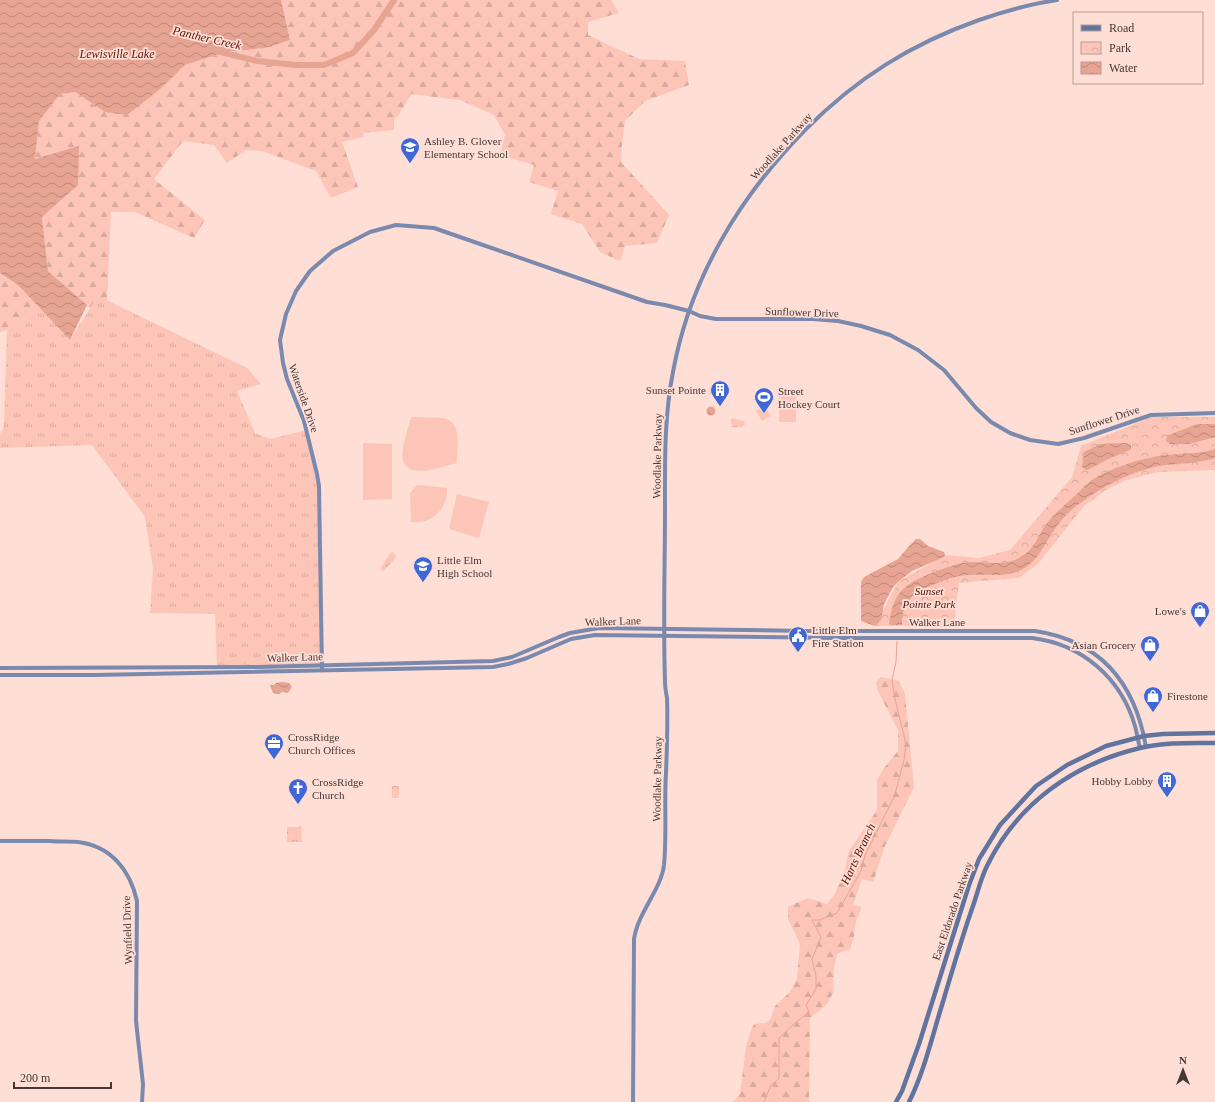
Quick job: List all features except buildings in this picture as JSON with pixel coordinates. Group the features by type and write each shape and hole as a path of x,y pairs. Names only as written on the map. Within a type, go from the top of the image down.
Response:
{"main road":[{"name":"East Eldorado Parkway","path":"896,1102 902,1091 919,1044 969,885 979,859 1000,825 1036,786 1068,765 1106,746 1144,736 1185,733 1215,733"},
{"name":"East Eldorado Parkway","path":"909,1102 920,1075 986,866 1009,830 1035,801 1068,777 1105,758 1146,746 1177,743 1215,744"}],"street":[{"name":"Woodlake Parkway","path":"633,1102 634,939 637,924 655,889 664,864 667,740 664,635 666,419 673,370 689,311 697,288 727,229 750,194 797,139 838,99 910,49 938,36 1002,12 1057,0"},
{"name":"Waterside Drive","path":"322,668 318,474 304,421 287,379 283,363 280,340 286,314 296,291 310,271 333,251 370,232 396,225 434,228 453,234"},
{"name":"Sunflower Drive","path":"453,234 647,302 689,311 700,316 716,319 813,319 838,321 890,335 918,350 944,370 976,408 991,422 1010,433 1030,440 1058,444 1084,438 1151,415 1215,413"},
{"name":"Walker Lane","path":"1,672 162,674 259,672 493,661 512,657 577,631 599,628 816,631 1022,630 1048,633 1072,641 1083,647 1110,667 1133,699 1141,721 1146,746"},
{"name":"Walker Lane","path":"1,672 31,668 493,667 527,658 571,639 595,634 838,638 998,637 1042,639 1056,642 1076,651 1096,665 1113,682 1127,706 1136,727 1140,748"},
{"path":"162,674 217,667"},
{"path":"259,667 259,672"},
{"path":"96,670 117,670 125,668"},
{"name":"Wynfield Drive","path":"0,841 67,842 89,844 103,849 121,865 129,877 137,901 136,1021 143,1084 142,1102"}],"green space":[{"path":"281,0 611,0 619,13 588,22 588,35 639,59 685,61 689,85 645,101 625,121 621,162 669,215 657,243 625,246 620,261 600,252 582,224 551,214 558,191 529,182 534,165 500,155 505,135 494,115 460,100 411,94 398,116 394,119 394,130 363,133 364,137 342,142 358,187 331,198 316,171 262,151 246,150 227,163 214,145 183,141 154,179 205,220 194,238 135,212 111,212 107,301 98,296 90,308 48,271 42,217 78,185 35,159 39,121 60,94 75,92 105,112 159,90 185,65 225,52 265,48 290,40"},
{"path":"0,273 18,285 39,307 7,330 0,332"},
{"path":"98,296 247,368 261,384 237,391 255,433 270,439 307,430 318,480 322,665 217,667 215,614 150,613 153,569 145,517 92,445 0,448 0,434 4,426 7,330 39,307 70,340"},
{"path":"779,395 796,395 796,422 779,422"},
{"name":"Street Hockey Court","path":"765,406 771,416 762,421 756,411"},
{"path":"411,417 444,418 454,425 458,437 457,463 421,471 412,470 406,466 403,459 403,448"},
{"name":"Sunset Pointe Park","path":"1151,417 1215,417 1215,470 1158,472 1126,480 1106,490 1084,506 1038,564 1019,578 959,583 954,625 875,626 898,582 945,555 979,558 1010,550 1072,477 1081,446"},
{"path":"732,418 744,421 745,425 741,427 732,427"},
{"path":"363,443 392,444 392,499 363,500"},
{"path":"417,485 447,488 447,495 442,508 432,518 426,521 411,522 410,493"},
{"path":"457,494 489,502 479,538 449,529"},
{"path":"393,552 396,556 394,559 384,571 380,569 390,553"},
{"path":"881,677 899,681 905,694 914,787 885,846 873,882 862,879 853,905 861,907 856,920 854,936 850,949 837,954 834,968 833,993 827,1004 810,1018 809,1102 733,1102 740,1094 746,1047 752,1027 755,1024 765,1023 770,1020 775,1006 789,993 797,979 800,944 788,919 788,907 808,898 827,904 835,894 844,873 849,851 877,810 877,780 884,768 898,751 898,730 877,689 876,682"},
{"path":"392,786 399,786 399,798 392,798"},
{"path":"301,826 302,842 287,842 287,827"}],"water":[{"name":"Lewisville Lake","path":"0,0 281,0 290,40 265,48 225,52 185,65 159,90 127,115 105,112 75,92 60,94 39,121 35,159 79,146 78,185 42,217 48,271 87,305 70,340 18,285 0,273"},
{"path":"711,406 716,411 711,416 706,411"},
{"path":"1197,424 1215,424 1215,437 1189,444 1170,444 1166,441 1167,436"},
{"path":"1126,443 1131,445 1130,450 1108,459 1088,470 1082,467 1084,452 1100,444"},
{"path":"1215,449 1215,458 1158,466 1136,472 1107,486 1088,497 1067,514 1057,526 1038,556 1025,568 1007,574 958,576 930,586 917,593 908,602 903,616 902,625 889,625 894,603 903,589 909,584 926,575 959,564 968,562 1002,563 1019,558 1032,547 1047,523 1054,515 1088,483 1102,474 1126,464 1158,456 1201,452"},
{"path":"916,539 920,539 928,546 944,552 944,557 912,571 893,587 884,604 881,620 875,626 861,621 861,582 864,577 898,559"},
{"path":"282,682 289,683 292,687 288,693 273,693 270,685"}],"waterway":[{"name":"Panther Creek","path":"216,51 257,61 296,65 324,65 353,53 374,30 394,0"},
{"name":"Harts Branch","path":"764,1102 771,1085 779,1079 779,1038 809,1012 806,1005 816,989 816,976 812,959 821,937 812,920 820,920 837,913 861,871 865,855 894,797 904,760 906,744 892,680 896,662 897,641"}],"place":[{"name":"Ashley B. Glover Elementary School","path":"410,164"},
{"name":"Sunset Pointe","path":"720,407"},
{"name":"Street Hockey Court","path":"764,414"},
{"name":"Little Elm High School","path":"423,583"},
{"name":"Lowe's","path":"1200,628"},
{"name":"Little Elm Fire Station","path":"798,653"},
{"name":"Asian Grocery","path":"1150,662"},
{"name":"Firestone","path":"1153,713"},
{"name":"CrossRidge Church Offices","path":"274,760"},
{"name":"Hobby Lobby","path":"1167,798"},
{"name":"CrossRidge Church","path":"298,805"}]}
